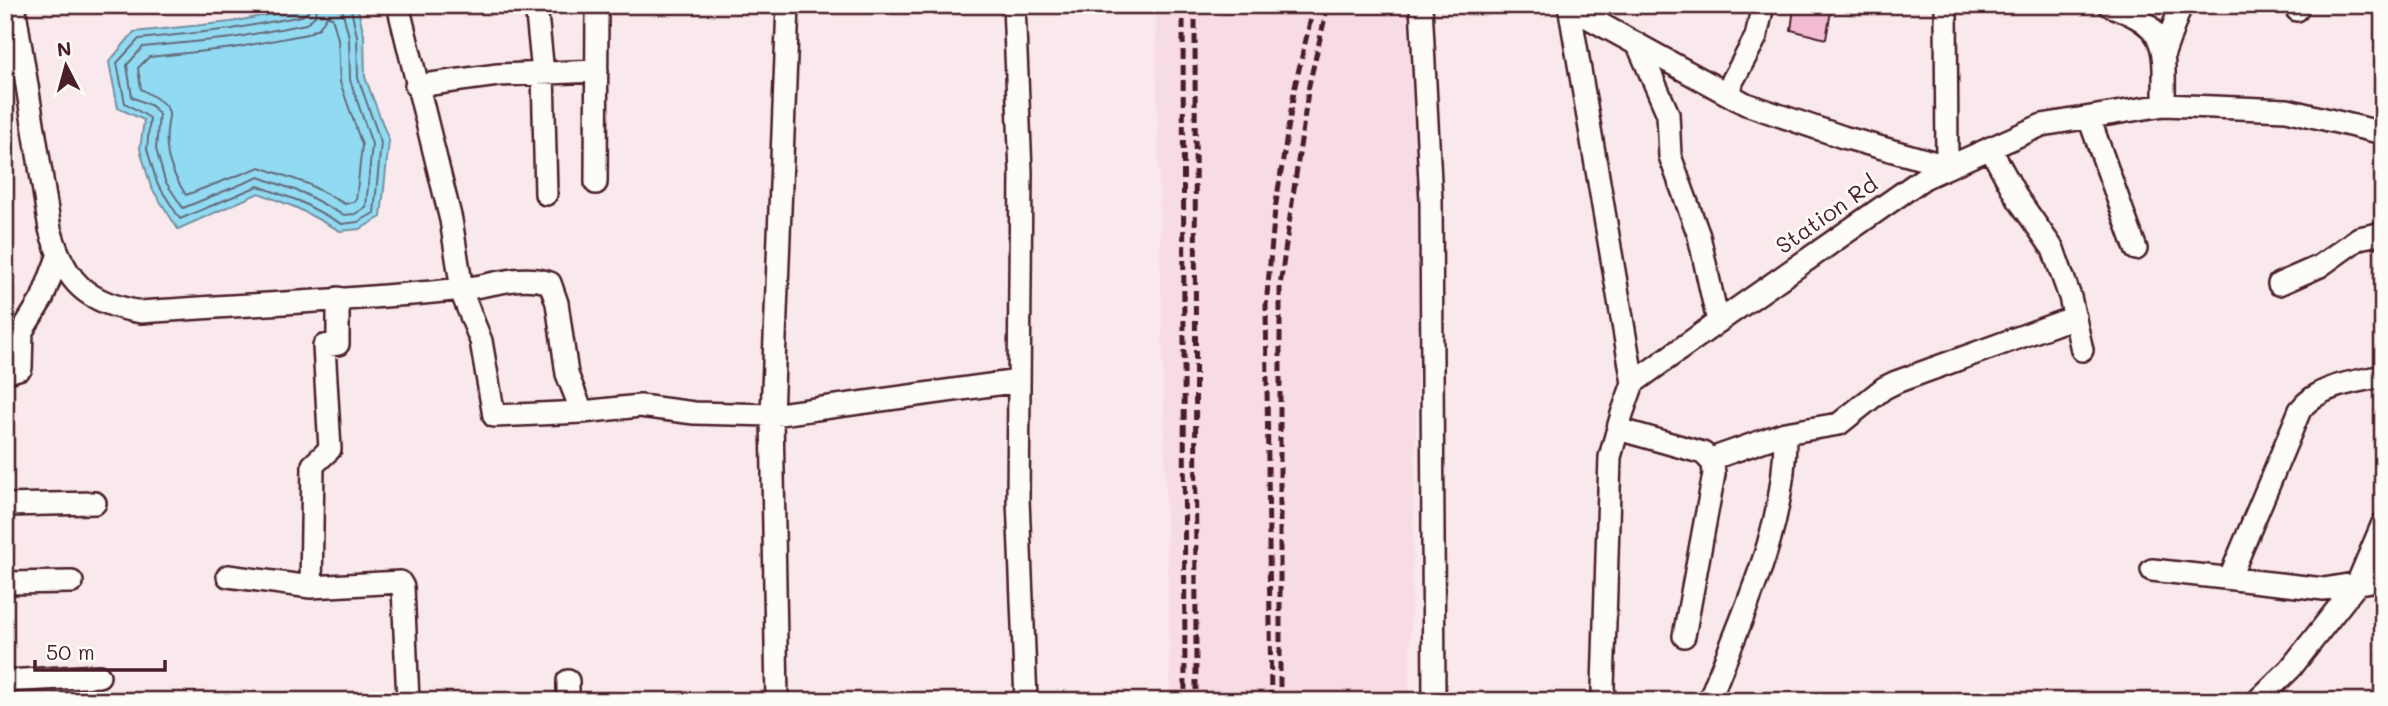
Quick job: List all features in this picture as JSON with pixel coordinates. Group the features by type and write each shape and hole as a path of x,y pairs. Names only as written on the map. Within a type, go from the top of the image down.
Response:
{"street":[{"path":"14,5 50,229 58,257 66,272 84,291 112,307 142,312 462,289 531,277 550,283 557,303 567,374 582,412"},
{"path":"398,5 451,220 462,289 481,341 494,416 640,406 694,413 772,415 1019,382"},
{"path":"536,5 543,73 546,194"},
{"path":"596,183 597,5"},
{"path":"778,701 772,415 788,5"},
{"path":"1014,5 1021,172 1018,499 1026,701"},
{"path":"1421,5 1431,201 1434,701"},
{"path":"1726,93 1756,37 1763,5"},
{"path":"1569,6 1745,104 1843,138 1947,166 1946,5"},
{"path":"2164,105 2164,53 2181,5"},
{"path":"1569,6 1633,383 1611,457 1603,688 1605,701"},
{"path":"2113,6 2144,20 2156,35 2164,53"},
{"path":"1637,45 1668,114 1670,156 1699,236 1718,322"},
{"path":"416,86 498,75 597,71"},
{"name":"Station Rd","path":"1633,383 1924,178 2042,125 2164,105 2287,110 2383,133"},
{"path":"2089,118 2136,249"},
{"path":"1990,148 2018,199 2049,240 2076,317 2082,350"},
{"path":"2278,284 2320,266 2359,238 2383,233"},
{"path":"5,373 20,369 15,324 42,299 58,257"},
{"path":"311,587 313,465 330,449 324,346 338,344 338,298"},
{"path":"1712,459 1785,433 1839,424 1884,387 2076,317"},
{"path":"2230,577 2300,410 2314,396 2338,386 2383,376"},
{"path":"1618,429 1703,453 1712,459 1714,474 1684,636"},
{"path":"1709,701 1769,545 1780,509 1785,467 1785,433"},
{"path":"5,505 95,503"},
{"path":"2258,701 2290,669 2357,584 2383,523"},
{"path":"2151,570 2309,588 2383,579"},
{"path":"228,576 311,587 402,584 408,701"},
{"path":"5,583 72,582"},
{"path":"5,681 99,676"}],"shaded area":[{"path":"1155,5 1427,5 1409,701 1170,701"}],"water":[{"path":"319,5 357,5 364,35 365,77 389,141 381,217 360,229 340,231 297,208 259,193 178,229 151,187 140,149 144,120 118,108 109,62 134,32 231,22"}],"building":[{"path":"1794,8 1831,11 1826,39 1791,30"}],"railway":[{"path":"1183,5 1185,701"},
{"path":"1195,5 1196,701"},
{"path":"1271,701 1266,306 1275,209 1295,86 1314,5"},
{"path":"1280,687 1280,286 1309,85 1328,5"}]}
